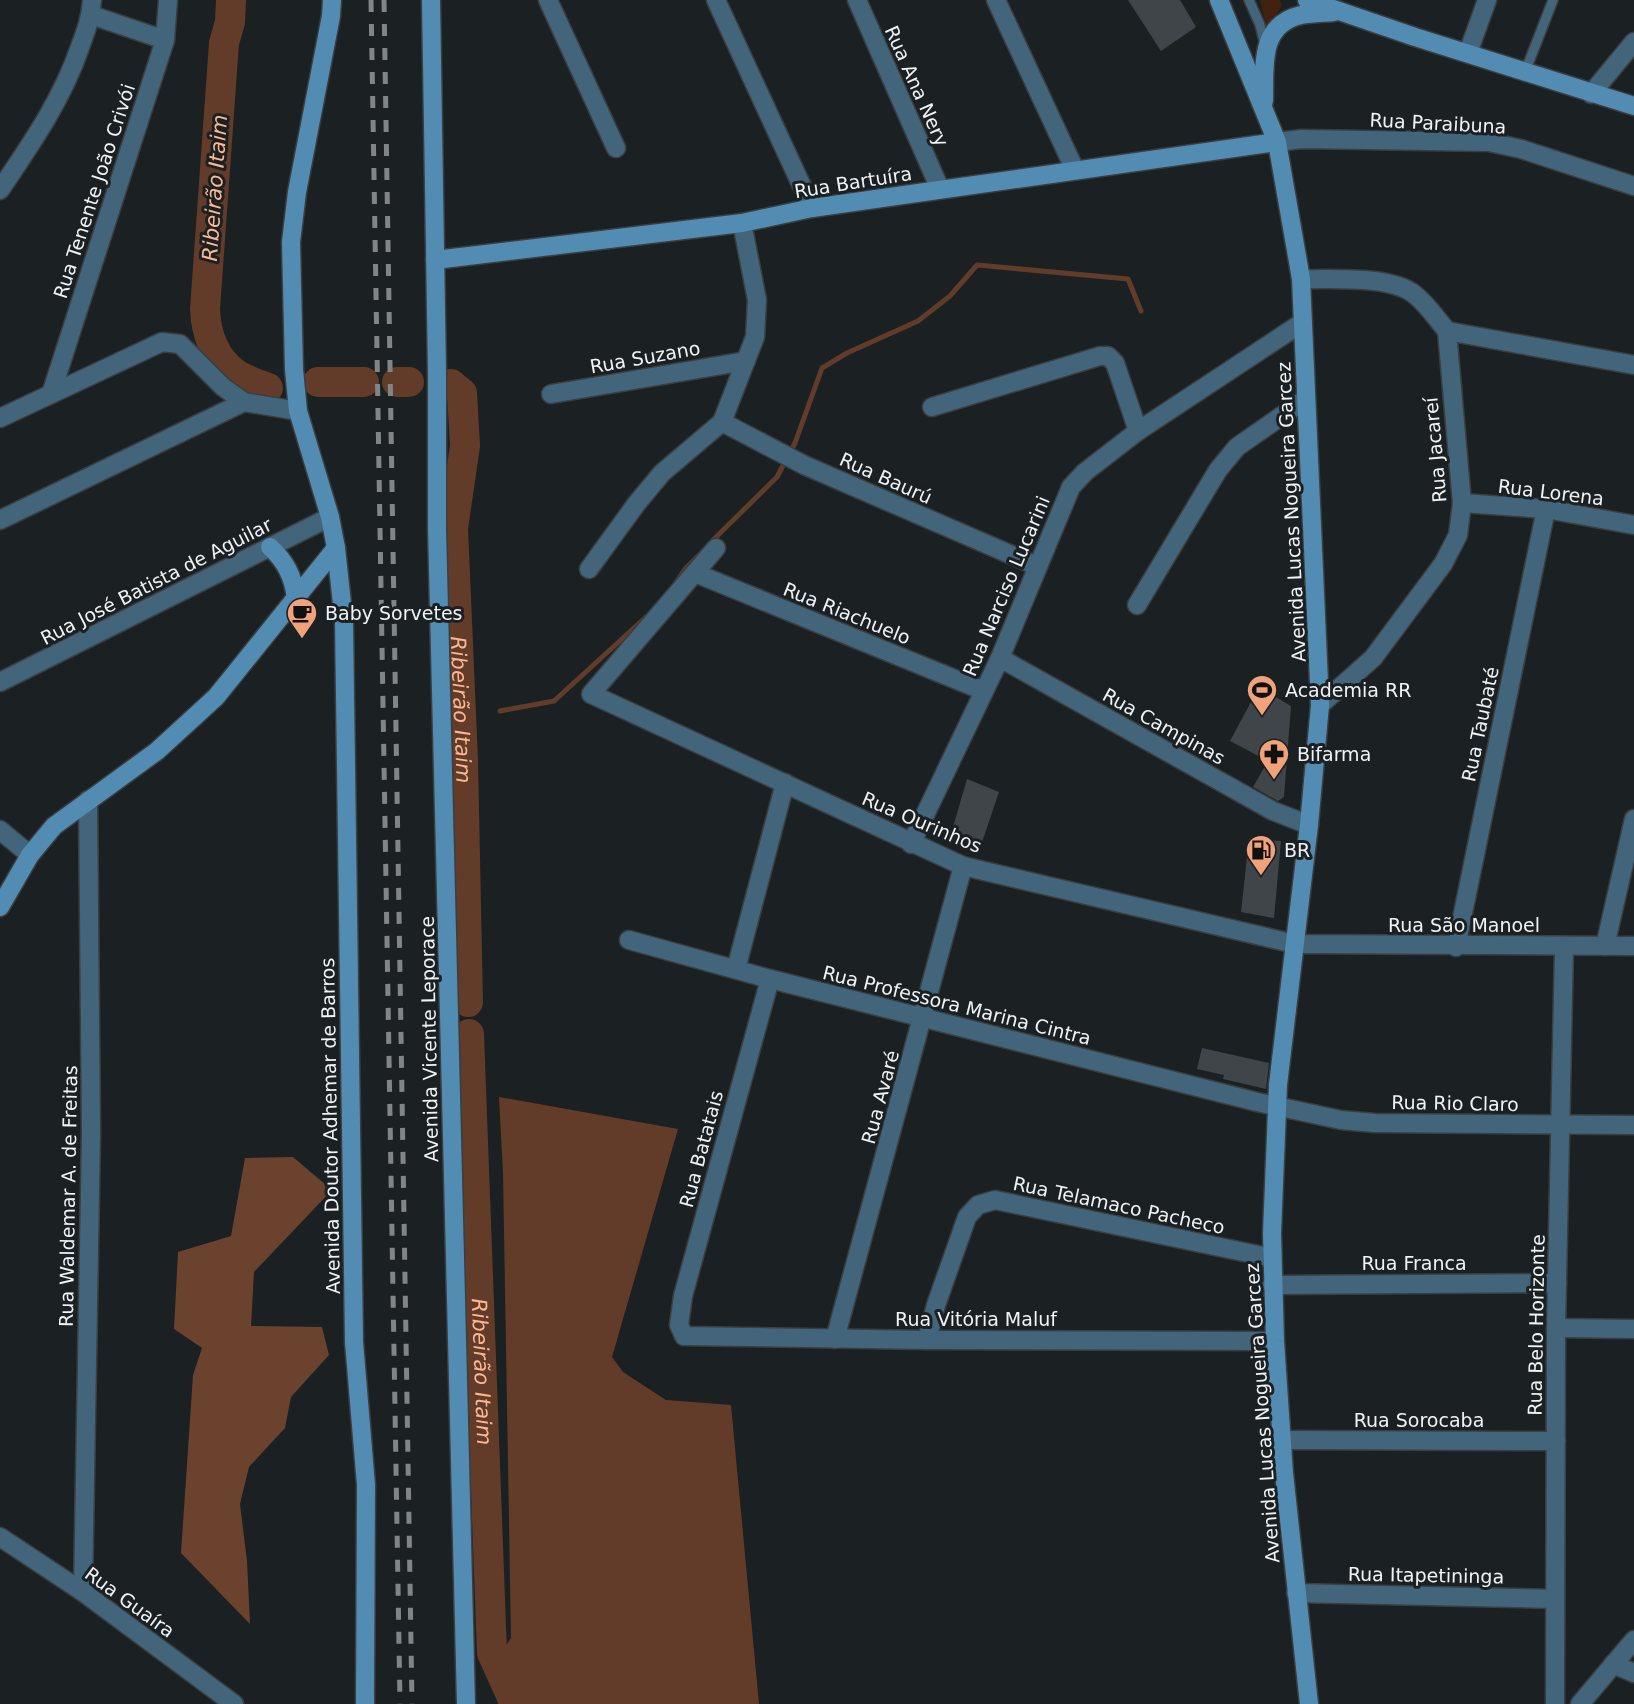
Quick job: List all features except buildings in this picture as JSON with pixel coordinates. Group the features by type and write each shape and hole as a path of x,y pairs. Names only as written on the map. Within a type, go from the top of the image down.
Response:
{"main road":[{"name":"Avenida Doutor Adhemar de Barros","path":"332,0 297,192 291,242 296,404 330,517 344,622 354,1342 366,1485 365,1704"},
{"name":"Avenida Vicente Leporace","path":"431,0 437,528 466,1704"},
{"name":"Avenida Lucas Nogueira Garcez","path":"1219,0 1277,142 1301,279 1320,705 1309,825 1276,1107 1272,1285 1296,1593 1308,1704"},
{"path":"1307,0 1634,106"},
{"path":"1264,108 1265,47 1275,32 1301,15 1338,12"},
{"name":"Rua Bartuíra","path":"435,260 742,223 812,208 1277,142"},
{"path":"270,547 286,565 293,578 296,598"},
{"path":"0,907 30,855 54,826 157,751 216,698 336,548"}],"street":[{"name":"Rua Tenente João Crivói","path":"51,394 165,40 168,0"},
{"path":"548,0 616,148"},
{"path":"716,0 812,208"},
{"name":"Rua Ana Nery","path":"857,0 940,189"},
{"path":"996,0 1075,170"},
{"path":"1468,52 1487,0"},
{"path":"0,191 45,123 69,78 92,8 165,40"},
{"path":"1591,94 1634,41"},
{"name":"Rua Paraibuna","path":"1277,142 1302,139 1489,142 1521,149 1634,186"},
{"path":"589,569 662,473 722,422 755,337 757,300 742,223"},
{"path":"1301,279 1401,286 1425,304 1447,331 1634,365"},
{"name":"Rua Narciso Lucarini","path":"911,844 1000,657 1071,487 1085,472 1138,431 1303,322"},
{"name":"Rua Jacareí","path":"1320,705 1373,658 1443,564 1458,535 1462,503 1447,331"},
{"path":"0,418 162,342 180,344 223,387 244,402"},
{"path":"932,407 1100,356 1108,356 1115,363 1138,431"},
{"name":"Rua Suzano","path":"551,394 746,361"},
{"path":"1137,605 1218,470 1237,447 1306,400"},
{"path":"0,520 244,402 296,404"},
{"name":"Rua Baurú","path":"722,422 804,465 1037,566"},
{"name":"Rua Lorena","path":"1462,503 1546,509 1634,524"},
{"name":"Rua Taubaté","path":"1455,947 1546,509"},
{"name":"Rua José Batista de Aguilar","path":"0,682 330,517"},
{"path":"695,573 716,548"},
{"name":"Rua Riachuelo","path":"695,573 984,691"},
{"name":"Rua Ourinhos","path":"695,573 591,694 963,866 1295,944"},
{"name":"Rua Campinas","path":"1000,657 1273,811 1309,825"},
{"path":"736,969 785,783"},
{"name":"Rua Waldemar A. de Freitas","path":"83,1592 91,1133 88,800"},
{"path":"1605,946 1634,819"},
{"path":"0,830 30,855"},
{"name":"Rua Avaré","path":"835,1339 963,866"},
{"name":"Rua Professora Marina Cintra","path":"629,940 923,1019 1276,1107"},
{"name":"Rua São Manoel","path":"1295,944 1634,946"},
{"name":"Rua Belo Horizonte","path":"1555,1704 1556,1328 1564,947"},
{"name":"Rua Batatais","path":"680,1332 679,1318 683,1296 769,979"},
{"name":"Rua Rio Claro","path":"1276,1107 1341,1120 1375,1123 1634,1125"},
{"name":"Rua Telamaco Pacheco","path":"926,1340 967,1217 978,1205 988,1200 1272,1258"},
{"name":"Rua Franca","path":"1272,1285 1557,1283"},
{"path":"1556,1328 1634,1329"},
{"name":"Rua Vitória Maluf","path":"680,1332 690,1338 1275,1341"},
{"name":"Rua Sorocaba","path":"1283,1440 1556,1441"},
{"name":"Rua Guaíra","path":"0,1537 83,1592 234,1704"},
{"name":"Rua Itapetininga","path":"1296,1593 1555,1599"},
{"path":"1580,1704 1634,1640"},
{"path":"1613,1664 1634,1673"}],"lane":[{"path":"1250,0 1260,24 1265,47"},
{"path":"1525,72 1553,0"}],"shaded area":[{"path":"1260,0 1280,0 1282,6 1267,28"},
{"path":"499,1097 678,1129 612,1357 623,1372 666,1400 731,1405 759,1704 498,1704 493,1664 511,1638 503,1173"},
{"path":"293,1157 332,1190 254,1272 251,1326 322,1327 329,1355 291,1397 285,1428 249,1467 240,1504 247,1561 250,1624 181,1553 193,1375 202,1348 174,1329 178,1252 231,1236 245,1158"}],"waterway":[{"name":"Ribeirão Itaim","path":"231,0 230,22 224,43 205,309 210,337 222,361 240,376 268,388"},
{"path":"709,544 777,477 795,443 822,368 847,353 918,321 950,296 977,265 1128,279 1141,311"},
{"name":"Ribeirão Itaim","path":"318,382 364,382"},
{"name":"Ribeirão Itaim","path":"397,382 409,382"},
{"name":"Ribeirão Itaim","path":"451,384 462,393 465,446 453,528 463,761 468,1002"},
{"path":"677,581 703,551"},
{"path":"500,711 554,701 646,617"},
{"name":"Ribeirão Itaim","path":"469,1034 492,1653 515,1704"}],"railway":[{"path":"371,0 400,1704"},
{"path":"384,0 412,1704"}],"place":[{"name":"Baby Sorvetes","path":"302,640"},
{"name":"Academia RR","path":"1262,717"},
{"name":"Bifarma","path":"1274,781"},
{"name":"BR","path":"1261,877"}]}
